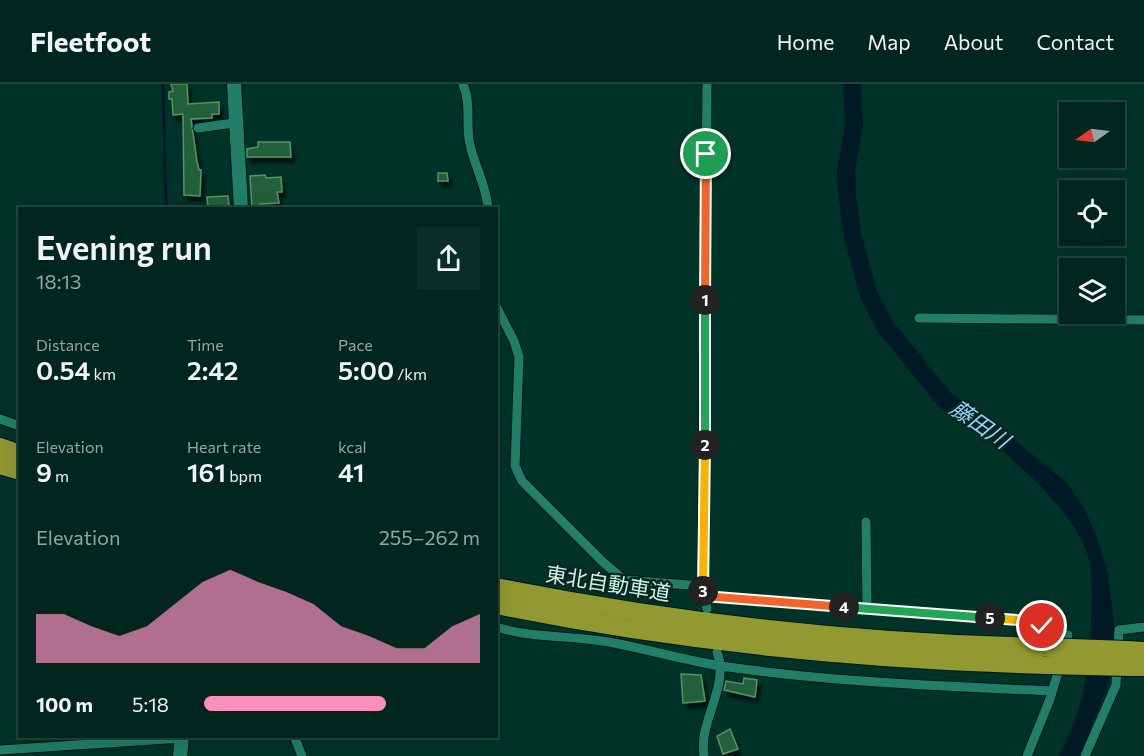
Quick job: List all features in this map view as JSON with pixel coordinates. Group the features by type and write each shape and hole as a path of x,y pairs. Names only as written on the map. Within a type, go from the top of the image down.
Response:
{"highway":[{"path":"0,447 18,453"},
{"path":"0,465 18,470"},
{"name":"東北自動車道","path":"498,587 597,606 745,626 926,642 1046,656"},
{"name":"東北自動車道","path":"498,605 594,622 756,645 878,656 1046,656 1136,659"}],"main road":[{"path":"234,84 234,123 241,207"},
{"path":"180,756 182,738"}],"street":[{"path":"463,84 470,109 470,145 483,180 488,207"},
{"path":"707,84 703,591 707,609"},
{"path":"198,128 234,123"},
{"path":"498,310 514,341 519,357 515,466 519,477 590,550 624,579 703,591 867,609 1038,622 1050,635 1068,635 1052,691 1027,756"},
{"path":"919,318 1144,320"},
{"path":"0,419 18,425"},
{"path":"866,522 867,609"},
{"path":"1085,756 1116,685 1119,630 1144,627"},
{"path":"498,628 513,632 613,643 719,666 908,685 1052,691"},
{"path":"704,756 704,730 716,699 719,666 717,652"},
{"path":"0,750 168,738"},
{"path":"295,738 302,756"}],"water":[{"path":"945,401 984,414 1068,484 1085,510 1097,537 1108,574 1115,631 1109,683 1079,756 1059,756 1077,713 1089,654 1092,583 1090,566 1083,544 1070,521 1052,498"}],"building":[{"path":"171,84 187,84 188,104 219,102 219,114 212,114 212,118 191,119 197,162 201,170 200,196 184,195 183,114 173,115 172,99 169,99 169,92 173,91"},
{"path":"258,142 290,142 291,157 247,157 247,149 258,147"},
{"path":"438,173 447,173 448,181 438,181"},
{"path":"250,176 281,177 282,192 277,192 279,203 252,207"},
{"path":"228,196 229,207 208,207 207,197"},
{"path":"681,674 701,675 705,701 683,703"},
{"path":"744,678 757,680 755,697 724,690 726,681 743,684"},
{"path":"730,729 738,749 723,754 717,736"}],"waterway":[{"path":"163,84 166,207"},
{"name":"藤田川","path":"852,84 854,125 846,171 847,196 853,237 868,293 885,326 944,399 965,415"}],"route":[{"path":"706,154 705,495 702,586 704,596 1030,621 1038,622 1042,626"}]}
